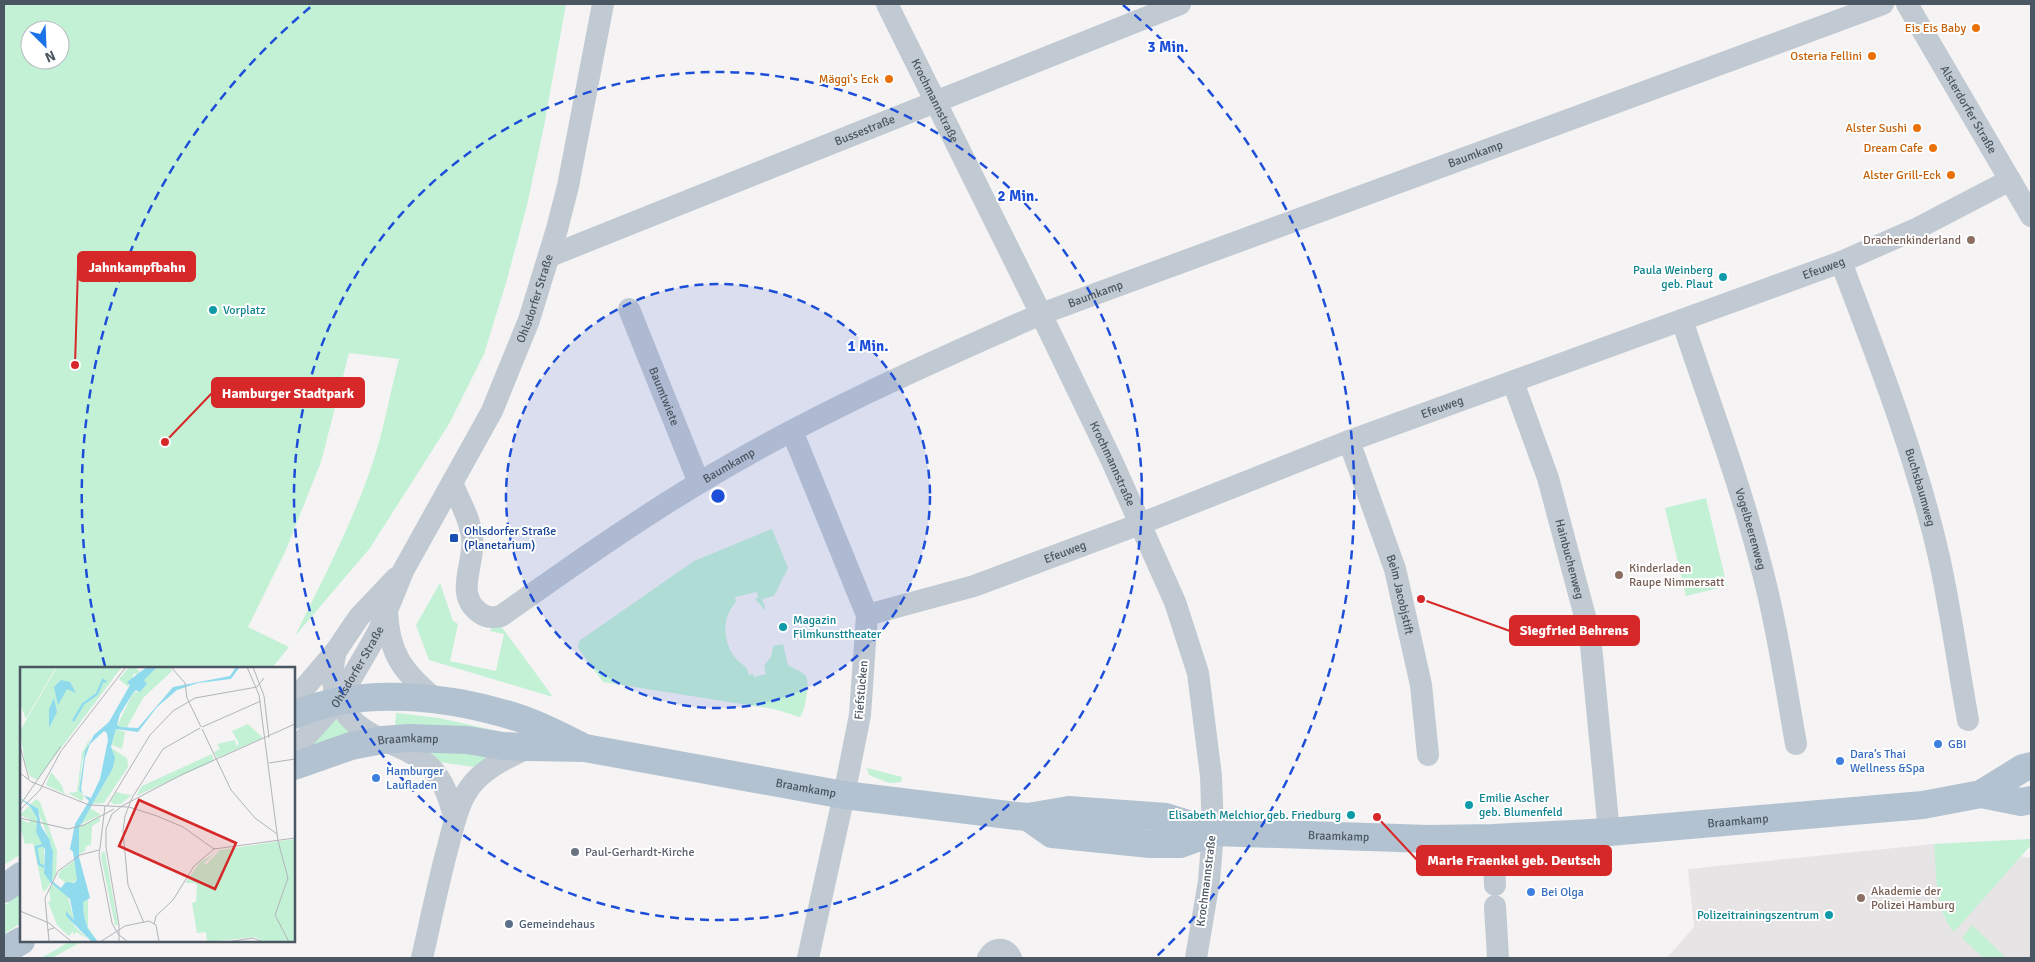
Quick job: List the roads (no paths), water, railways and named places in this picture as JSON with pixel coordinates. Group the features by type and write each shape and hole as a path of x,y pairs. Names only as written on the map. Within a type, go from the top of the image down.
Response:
{"main road":[{"name":"Braamkamp","path":"295,715 338,701 384,697 435,699 518,718 584,748"},
{"name":"Braamkamp","path":"295,766 332,751 382,740 433,738 530,747 584,748 844,794 1028,817 1052,834 1150,844 1180,844 1212,832 1429,839 1493,838 1609,832 1923,805 1981,794 2023,768 2031,766"},
{"name":"Braamkamp","path":"1981,794 2021,802 2031,800"},
{"path":"4,889 20,877"},
{"path":"4,951 20,941"}],"street":[{"name":"Ohlsdorfer Straße","path":"295,749 338,701 379,630 403,571 492,411 529,320 550,256 568,186 603,4"},
{"name":"Krochmannstraße","path":"887,4 1041,314 1140,524 1175,602 1198,673 1211,776 1212,832 1209,880 1196,958"},
{"name":"Bussestraße","path":"550,256 1180,4"},
{"name":"Baumkamp","path":"452,483 470,528 472,539 466,595 475,609 487,617 495,618 501,616 598,548 700,483 792,431 875,388 1041,314 1883,4"},
{"name":"Alsterdorfer Straße","path":"1907,4 2031,216"},
{"name":"Efeuweg","path":"867,615 974,586 1140,524 1348,441 1841,262 1918,228 2010,180"},
{"name":"Buchsbaumweg","path":"1841,262 1889,389 1921,490 1939,557 1968,720"},
{"name":"Baumtwiete","path":"629,309 700,483"},
{"name":"Vogelbeerenweg","path":"1682,320 1746,510 1759,558 1774,618 1796,744"},
{"name":"Hainbuchenweg","path":"1512,382 1548,478 1590,635 1609,832"},
{"name":"Fiefstücken","path":"792,431 867,615 860,715 808,958"},
{"name":"Beim Jacobjstift","path":"1348,441 1395,569 1421,685 1428,756"},
{"name":"Ohlsdorfer Straße","path":"295,699 336,651 359,617 403,571"},
{"path":"387,611 388,632 397,658 406,672 435,699"},
{"path":"336,651 332,664 331,680 338,701 353,722 363,730 382,740 402,747 430,768 443,785 455,820"},
{"path":"422,958 432,909 455,820 462,802 474,781 492,767 530,747"},
{"path":"1493,838 1498,958"},
{"path":"988,958 992,952 1000,949 1008,952 1011,958"}],"place":[{"name":"Eis Eis Baby","path":"1976,28"},
{"name":"Osteria Fellini","path":"1872,56"},
{"name":"Mäggi's Eck","path":"889,79"},
{"name":"Alster Sushi","path":"1917,128"},
{"name":"Dream Cafe","path":"1933,148"},
{"name":"Alster Grill-Eck","path":"1951,175"},
{"name":"Drachenkinderland","path":"1971,240"},
{"name":"Paula Weinberg geb. Plaut","path":"1723,277"},
{"name":"Vorplatz","path":"213,310"},
{"name":"Jahnkampfbahn","path":"75,365"},
{"name":"Hamburger Stadtpark","path":"165,442"},
{"name":"Ohlsdorfer Straße (Planetarium)","path":"454,538"},
{"name":"Kinderladen Raupe Nimmersatt","path":"1619,575"},
{"name":"Siegfried Behrens","path":"1421,599"},
{"name":"Magazin Filmkunsttheater","path":"783,627"},
{"name":"GBI","path":"1938,744"},
{"name":"Dara’s Thai Wellness &Spa","path":"1840,761"},
{"name":"Hamburger Laufladen","path":"376,778"},
{"name":"Emilie Ascher geb. Blumenfeld","path":"1469,805"},
{"name":"Elisabeth Melchior geb. Friedburg","path":"1351,815"},
{"name":"Marie Fraenkel geb. Deutsch","path":"1377,817"},
{"name":"Paul-Gerhardt-Kirche","path":"575,852"},
{"name":"Bei Olga","path":"1531,892"},
{"name":"Akademie der Polizei Hamburg","path":"1861,898"},
{"name":"Polizeitrainingszentrum","path":"1829,915"},
{"name":"Gemeindehaus","path":"509,924"}]}
